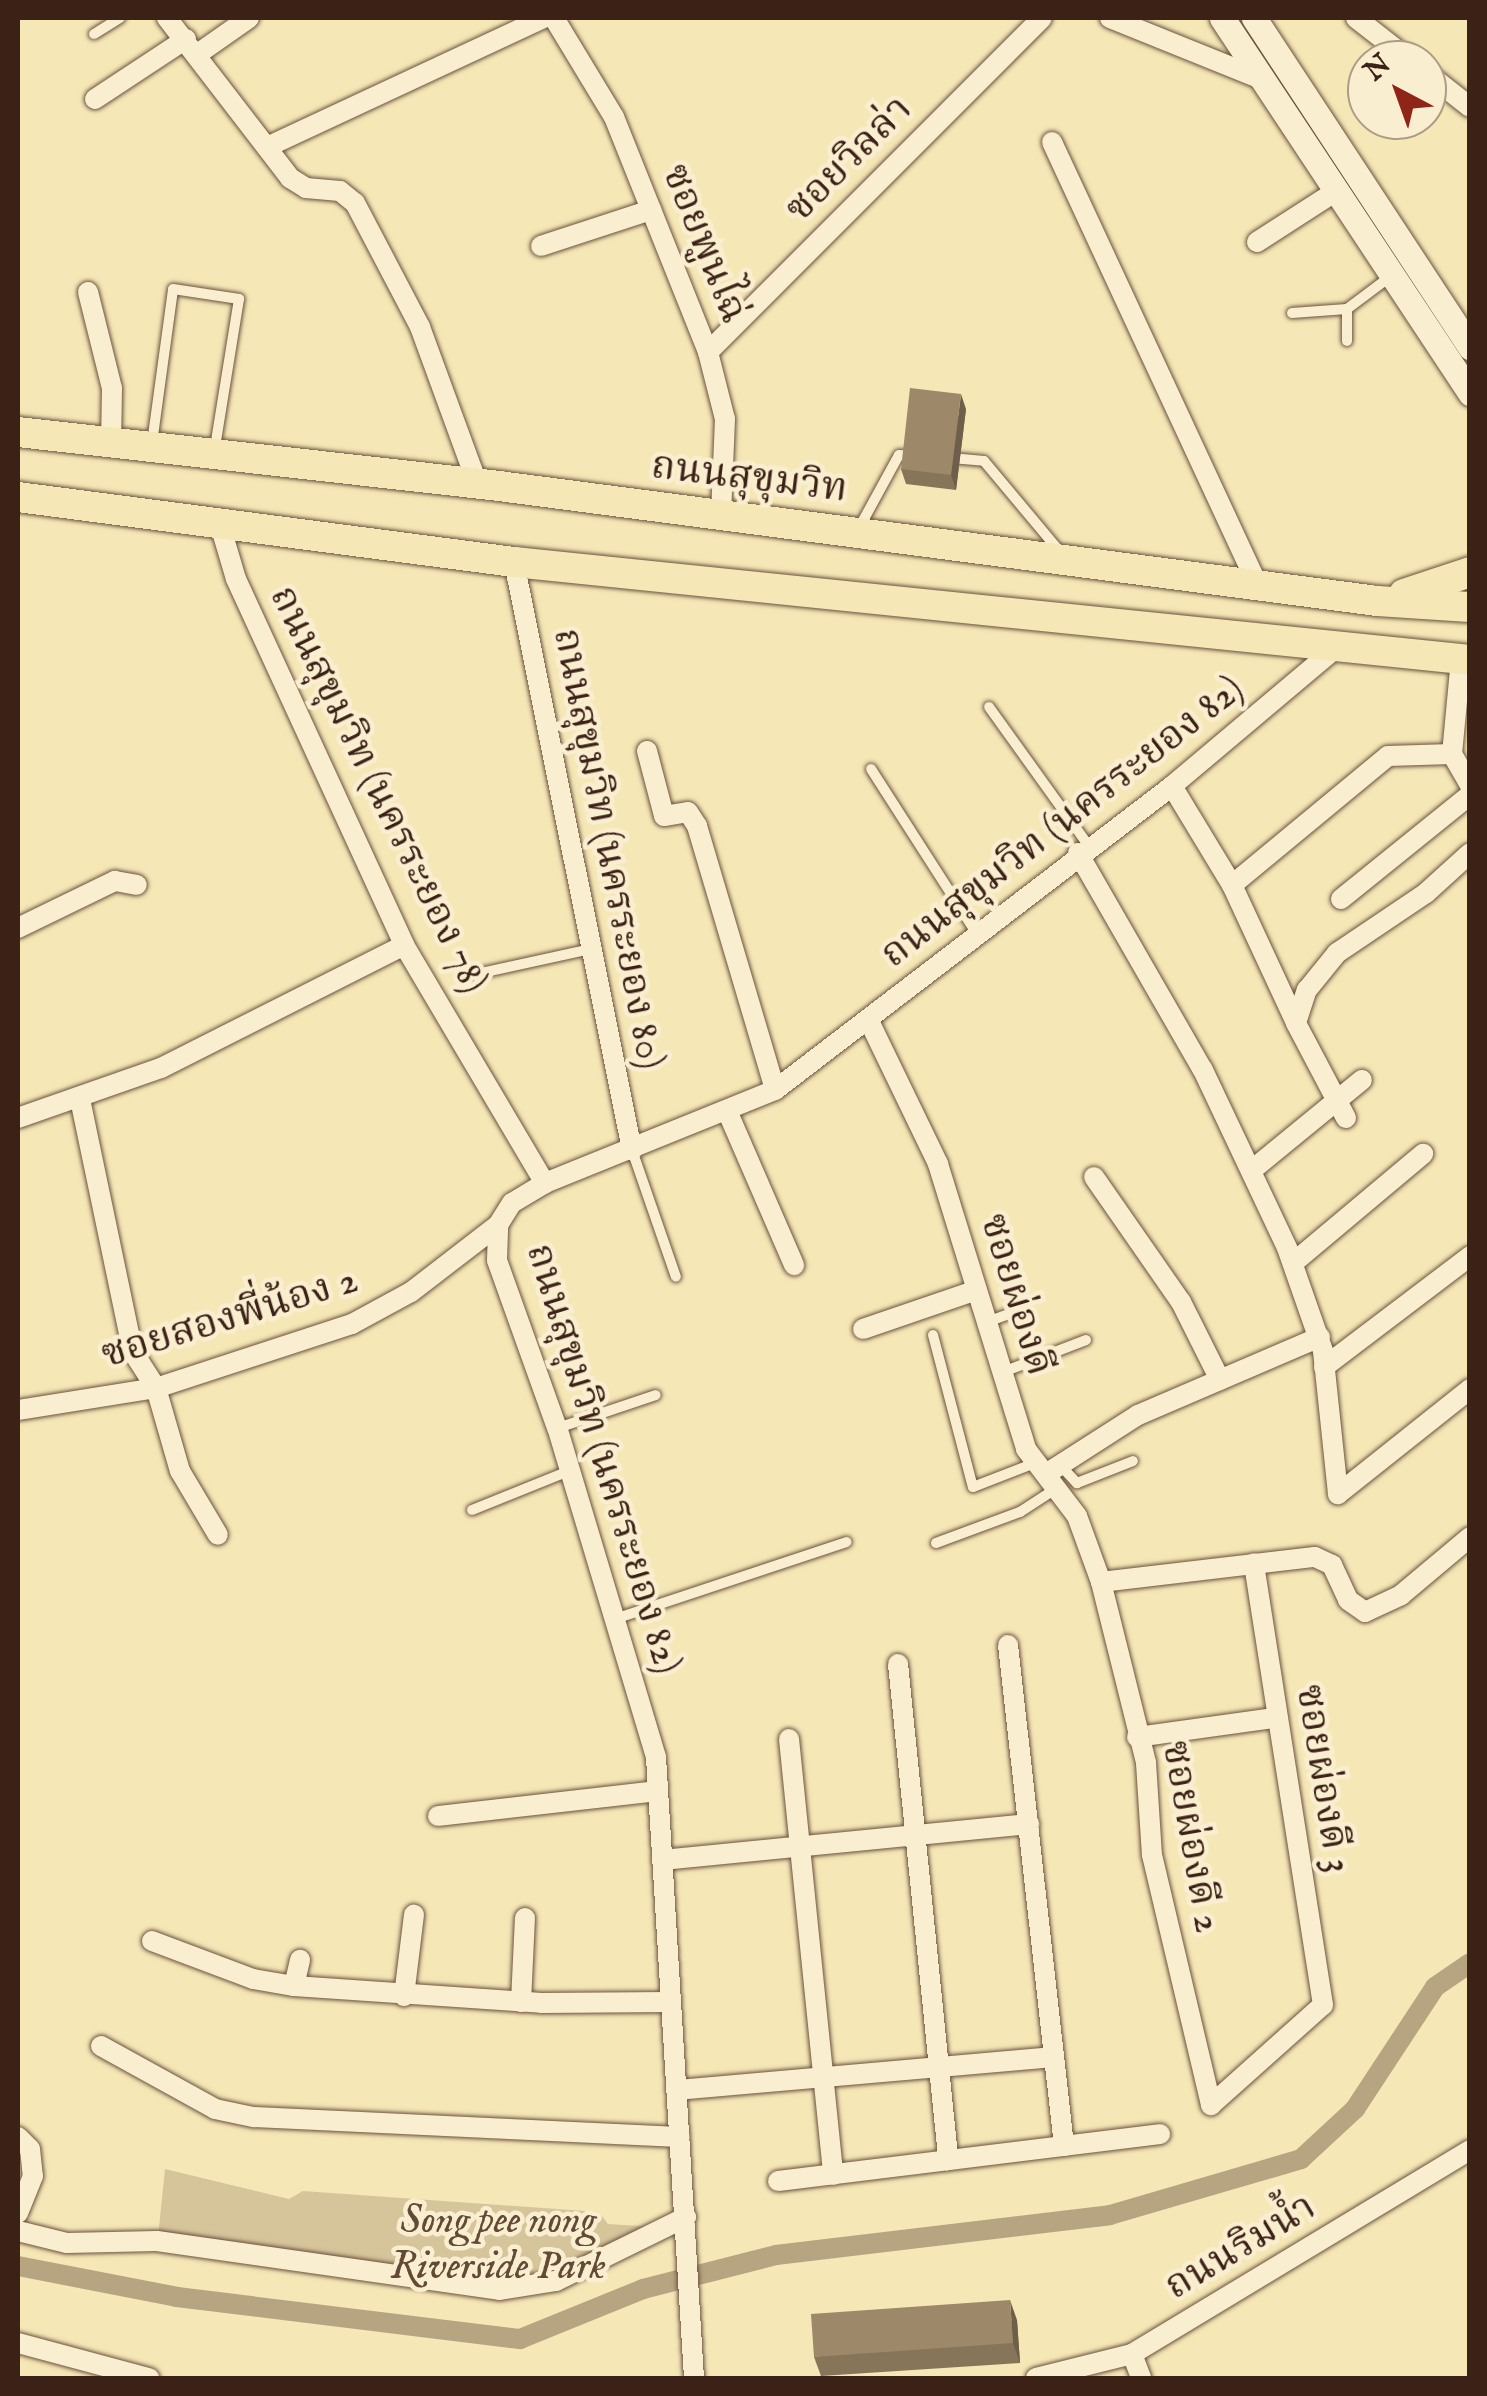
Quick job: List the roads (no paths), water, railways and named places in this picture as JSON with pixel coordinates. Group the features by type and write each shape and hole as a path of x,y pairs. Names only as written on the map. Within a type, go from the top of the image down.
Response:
{"main road":[{"name":"ถนนสุขุมวิท","path":"18,432 477,484 1377,601 1470,606"},
{"path":"18,497 514,562 1465,659"},
{"path":"1377,601 1470,572"}],"street":[{"path":"167,18 299,185 340,191 355,204 420,327 477,484"},
{"path":"95,99 250,18"},
{"path":"269,146 544,18"},
{"name":"ซอยพูนไฉ่","path":"554,18 614,117 708,352 724,419 721,516"},
{"name":"ซอยวิลล่า","path":"708,352 1042,18"},
{"path":"1110,18 1262,79"},
{"path":"1222,18 1470,392"},
{"path":"1254,18 1470,346"},
{"path":"1356,18 1384,40"},
{"path":"1447,89 1470,107"},
{"path":"1052,142 1257,584"},
{"path":"1257,242 1336,191"},
{"path":"542,246 651,210"},
{"path":"88,292 112,388 111,444"},
{"name":"ถนนสุขุมวิท (นครระยอง 78)","path":"220,525 236,579 404,945 545,1183"},
{"name":"ถนนสุขุมวิท (นครระยอง 80)","path":"514,562 632,1150"},
{"name":"ถนนสุขุมวิท (นครระยอง 82)","path":"694,2378 656,1757 557,1428 497,1260 498,1225 512,1204 545,1183 728,1114 775,1090 870,1021 1083,849 1172,786 1337,647"},
{"path":"1465,659 1452,754 1470,784"},
{"path":"647,751 664,816 688,812 696,826 775,1090"},
{"path":"1232,885 1388,756 1452,754"},
{"path":"1172,786 1232,885 1296,1023 1341,1108"},
{"path":"1341,899 1470,795"},
{"path":"1083,849 1252,1170 1293,1263 1320,1338 1338,1494 1470,1389"},
{"path":"1296,1023 1307,990 1337,953 1426,893 1470,853"},
{"path":"18,928 115,881 137,886"},
{"path":"18,1118 161,1068 404,945"},
{"name":"ซอยผ่องดี","path":"870,1021 938,1164 1002,1372 1050,1472 1077,1516 1100,1582"},
{"path":"1252,1170 1341,1108 1362,1080"},
{"path":"80,1099 133,1352 156,1388 180,1471 218,1535"},
{"path":"728,1114 794,1265"},
{"path":"1293,1263 1423,1154"},
{"path":"1094,1176 1161,1271 1220,1380"},
{"name":"ซอยสองพี่น้อง 2","path":"18,1410 156,1388 363,1319 412,1292 498,1225"},
{"path":"1324,1367 1470,1256"},
{"path":"864,1329 977,1290"},
{"path":"1050,1472 1114,1428 1320,1338"},
{"path":"1100,1582 1322,1558 1334,1569 1348,1600 1366,1612 1401,1595 1470,1537"},
{"name":"ซอยผ่องดี 3","path":"1211,2104 1323,2004 1274,1718 1254,1563"},
{"name":"ซอยผ่องดี 2","path":"1100,1582 1149,1777 1152,1855 1211,2104"},
{"path":"1008,1645 1064,2146"},
{"path":"898,1664 948,2160"},
{"path":"1137,1737 1274,1718"},
{"path":"790,1740 834,2175"},
{"path":"438,1816 657,1791"},
{"path":"662,1860 1029,1824"},
{"path":"404,1996 414,1915"},
{"path":"521,2002 525,1918"},
{"path":"152,1941 253,1979 294,1986 521,2002 670,2002"},
{"path":"294,1986 300,1960"},
{"path":"101,2046 215,2109 254,2117 680,2137"},
{"path":"677,2090 822,2082 1053,2058"},
{"path":"778,2182 1160,2134"},
{"path":"18,2137 30,2149 34,2176 18,2213"},
{"name":"ถนนริมน้ำ","path":"1036,2378 1132,2354 1470,2150"},
{"path":"18,2231 66,2243 157,2241 500,2290 556,2281 686,2225"},
{"path":"18,2343 149,2378"},
{"path":"1132,2354 1141,2378"}],"lane":[{"path":"94,34 120,18"},
{"path":"1292,313 1348,309 1392,275"},
{"path":"152,449 173,289 238,299 214,456"},
{"path":"1346,341 1348,309"},
{"path":"856,533 899,454 984,461 1066,559"},
{"path":"989,706 1083,849"},
{"path":"872,768 977,934"},
{"path":"467,976 592,949"},
{"path":"632,1150 676,1277"},
{"path":"986,1322 1020,1310"},
{"path":"933,1335 973,1488 1050,1472 1078,1483 1132,1461"},
{"path":"1002,1372 1086,1340"},
{"path":"557,1428 656,1395"},
{"path":"472,1510 569,1472"},
{"path":"936,1543 1020,1512 1050,1472"},
{"path":"614,1619 847,1542"}],"waterway":[{"path":"18,2266 177,2297 520,2339 643,2289 776,2255 1110,2215 1301,2159 1355,2109 1435,1987 1470,1963"}],"park label":[{"name":"Song pee nong Riverside Park","path":"498,2245"}]}
